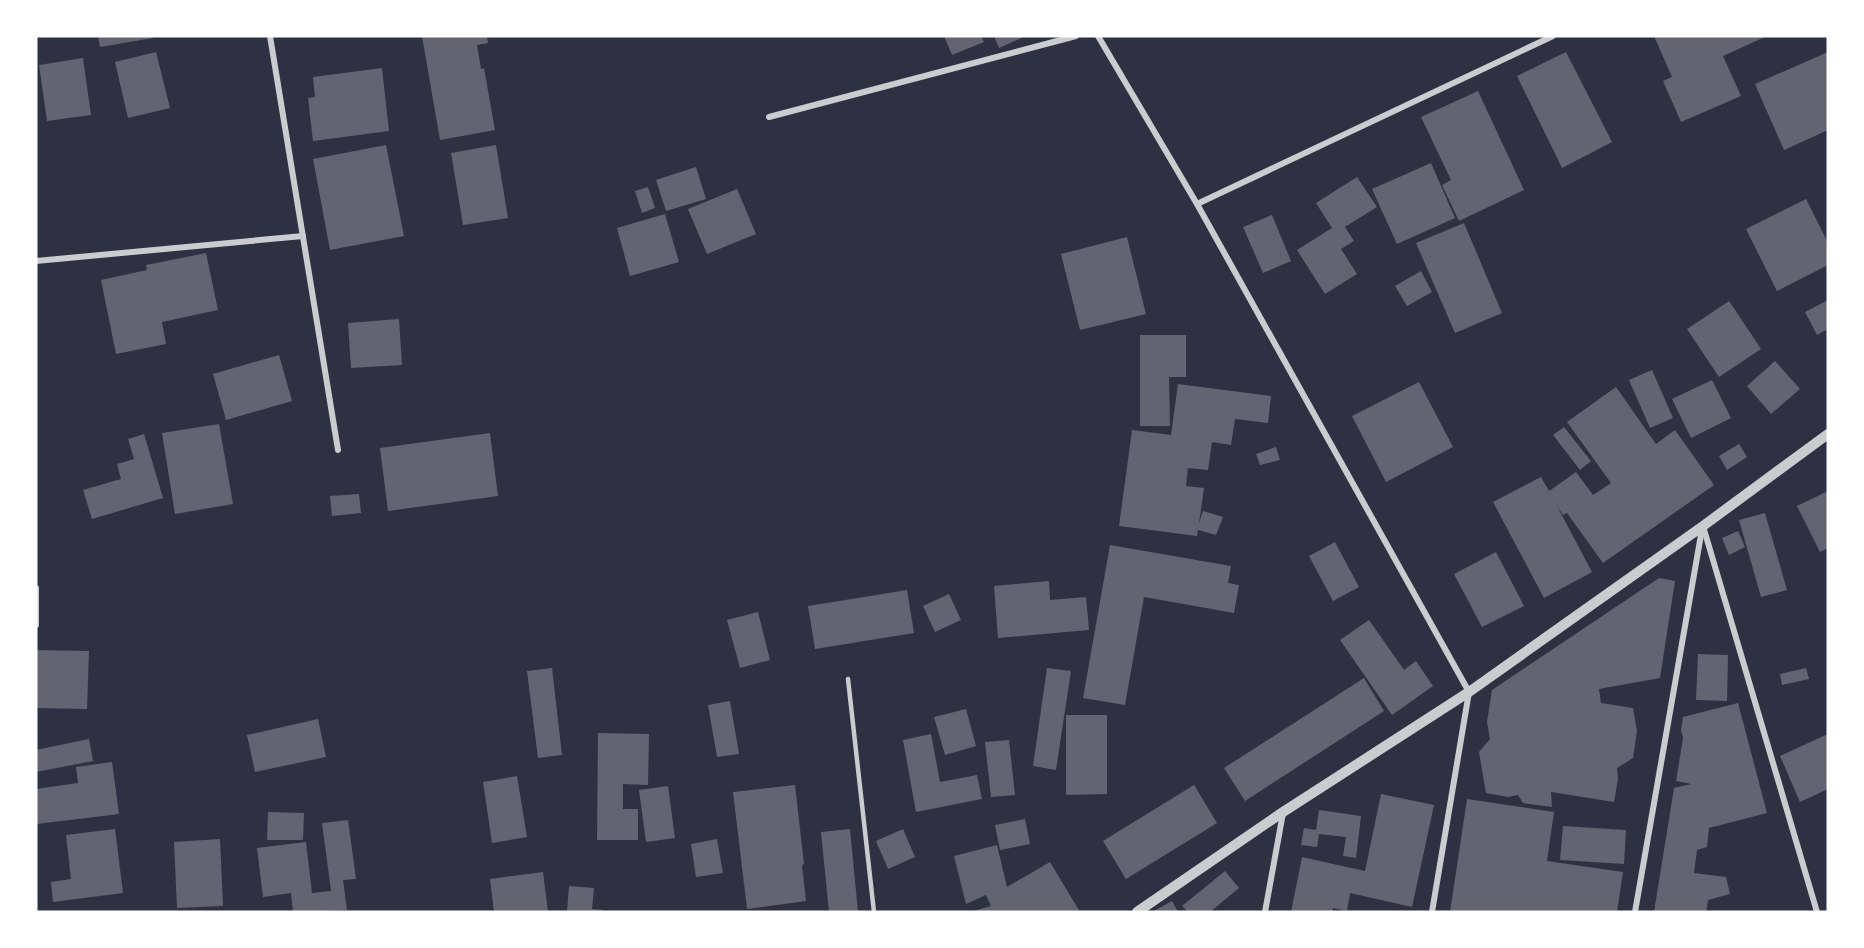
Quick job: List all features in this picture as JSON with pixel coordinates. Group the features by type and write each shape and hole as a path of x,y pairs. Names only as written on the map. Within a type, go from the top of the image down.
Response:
{"street":[{"path":"270,36 338,450"},
{"path":"769,117 1076,36"},
{"path":"1098,36 1197,204 1469,692 1432,912"},
{"path":"1197,204 1553,36"},
{"path":"36,261 303,236"},
{"path":"1137,912 1283,813 1469,692 1828,434"},
{"path":"1635,912 1703,526"},
{"path":"1703,526 1817,912"},
{"path":"36,588 36,625"},
{"path":"1266,912 1283,813"}],"lane":[{"path":"848,679 874,912"}],"building":[{"path":"98,36 153,36 153,38 100,47"},
{"path":"422,36 487,36 488,43 477,45 481,69 484,68 495,130 440,140"},
{"path":"944,36 981,36 984,42 952,55"},
{"path":"994,36 1026,36 999,48"},
{"path":"1654,36 1767,36 1723,56 1741,96 1681,122 1663,81 1672,77"},
{"path":"156,52 170,108 128,118 115,62"},
{"path":"1566,52 1612,142 1562,168 1517,76"},
{"path":"1828,52 1828,130 1784,150 1755,84"},
{"path":"83,58 91,115 47,121 39,65"},
{"path":"382,68 389,131 313,141 308,98 315,97 313,77"},
{"path":"1478,91 1524,190 1459,221 1442,185 1451,180 1421,117"},
{"path":"386,145 404,236 330,250 313,159"},
{"path":"496,145 508,218 463,225 451,153"},
{"path":"1431,163 1455,218 1397,244 1372,189"},
{"path":"696,167 706,199 666,211 656,180"},
{"path":"1357,177 1377,207 1345,227 1354,241 1341,249 1357,274 1325,294 1297,250 1332,228 1316,203"},
{"path":"648,187 655,208 642,213 635,191"},
{"path":"737,189 756,234 707,254 688,209"},
{"path":"1806,199 1828,243 1828,265 1777,291 1746,229"},
{"path":"665,214 679,262 630,276 617,228"},
{"path":"1272,215 1291,261 1263,273 1243,227"},
{"path":"1464,223 1502,313 1455,333 1416,243"},
{"path":"1127,237 1146,314 1080,330 1061,254"},
{"path":"206,253 218,310 162,322 166,344 116,354 101,280 147,270 146,265"},
{"path":"1421,271 1432,292 1407,306 1395,286"},
{"path":"1828,300 1828,329 1817,335 1805,312"},
{"path":"1729,301 1761,349 1719,377 1687,329"},
{"path":"399,319 402,365 351,368 348,323"},
{"path":"1140,335 1186,335 1186,377 1169,377 1170,426 1140,426"},
{"path":"279,355 292,401 226,420 213,374"},
{"path":"1775,361 1800,389 1771,414 1747,386"},
{"path":"1652,370 1673,418 1650,428 1629,380"},
{"path":"1712,380 1731,418 1691,438 1672,399"},
{"path":"1419,382 1453,447 1386,482 1352,416"},
{"path":"1178,384 1271,396 1268,423 1235,419 1231,445 1212,442 1208,470 1188,468 1186,486 1204,488 1199,523 1203,511 1223,517 1216,535 1198,530 1197,536 1119,526 1132,430 1171,435"},
{"path":"1616,387 1656,444 1675,430 1714,485 1603,563 1567,513 1563,515 1557,506 1592,572 1544,598 1493,502 1541,477 1549,491 1576,472 1593,495 1611,483 1567,422"},
{"path":"219,424 233,504 175,514 162,433"},
{"path":"1564,427 1591,461 1580,470 1553,435"},
{"path":"490,433 498,496 388,511 380,448"},
{"path":"144,434 163,498 92,519 83,490 121,479 117,464 134,459 128,439"},
{"path":"1739,444 1747,457 1727,470 1719,456"},
{"path":"1276,447 1280,460 1260,465 1256,454"},
{"path":"1828,491 1828,548 1820,552 1797,506"},
{"path":"359,494 361,513 332,516 330,496"},
{"path":"1765,513 1787,590 1761,597 1739,520"},
{"path":"1738,531 1745,547 1729,555 1722,538"},
{"path":"1335,542 1359,587 1333,601 1309,556"},
{"path":"1110,545 1231,566 1228,583 1239,585 1234,613 1144,597 1125,705 1083,698"},
{"path":"1496,552 1524,606 1482,627 1454,574"},
{"path":"1659,578 1675,581 1660,678 1599,689 1601,703 1633,708 1637,731 1633,758 1617,768 1618,779 1614,802 1551,792 1552,807 1523,803 1518,795 1508,797 1486,793 1479,752 1490,739 1487,722 1492,690"},
{"path":"1049,581 1050,600 1086,597 1089,630 998,638 994,586"},
{"path":"907,590 914,633 815,649 808,606"},
{"path":"949,594 961,620 935,632 923,606"},
{"path":"758,612 770,660 740,668 727,620"},
{"path":"1369,620 1404,670 1416,661 1433,686 1392,715 1340,640"},
{"path":"36,650 89,651 87,709 36,708"},
{"path":"1698,654 1728,655 1727,701 1696,700"},
{"path":"552,668 562,755 538,758 527,671"},
{"path":"1047,668 1071,671 1056,770 1033,766"},
{"path":"1806,668 1809,679 1782,685 1780,674"},
{"path":"1364,678 1384,711 1245,801 1224,768"},
{"path":"730,701 739,754 717,757 708,705"},
{"path":"1738,703 1767,813 1709,828 1707,847 1697,850 1694,873 1726,877 1730,894 1708,900 1706,912 1654,912 1674,788 1691,784 1676,781 1683,738 1681,730 1683,717"},
{"path":"966,709 976,746 945,755 934,717"},
{"path":"1066,715 1107,715 1107,794 1066,795"},
{"path":"318,719 326,757 255,772 247,735"},
{"path":"598,733 649,734 648,785 623,784 623,809 638,809 638,840 597,840"},
{"path":"931,734 940,782 977,775 982,799 916,812 903,740"},
{"path":"1828,734 1828,789 1800,802 1780,756"},
{"path":"89,739 93,761 36,772 36,750"},
{"path":"1009,740 1015,795 991,797 985,742"},
{"path":"112,762 119,814 37,824 36,789 78,783 76,767"},
{"path":"517,776 527,837 492,843 483,782"},
{"path":"795,785 806,901 747,909 733,792"},
{"path":"1194,785 1217,823 1126,879 1103,841"},
{"path":"668,786 675,838 646,842 639,790"},
{"path":"1381,794 1434,805 1412,907 1350,893 1347,911 1333,908 1332,912 1291,912 1302,857 1365,871"},
{"path":"1467,799 1554,812 1547,861 1623,872 1617,912 1450,912"},
{"path":"1319,810 1361,816 1356,858 1343,856 1346,837 1319,834 1317,847 1301,845 1304,828 1316,830"},
{"path":"268,812 304,813 303,840 267,840"},
{"path":"1025,819 1030,844 1000,850 995,825"},
{"path":"348,820 356,879 343,880 347,910 293,912 291,893 263,897 257,848 306,842 312,893 331,891 322,823"},
{"path":"1563,826 1626,830 1624,864 1560,860"},
{"path":"115,829 123,893 53,902 51,882 71,879 66,835"},
{"path":"850,829 858,912 829,912 821,832"},
{"path":"903,829 915,857 888,869 876,841"},
{"path":"220,839 223,906 177,908 174,842"},
{"path":"717,839 723,873 696,877 691,844"},
{"path":"997,845 1007,887 1050,862 1080,912 970,912 991,906 986,895 966,904 954,856"},
{"path":"1225,871 1239,888 1210,912 1188,912 1182,906"},
{"path":"543,872 548,912 494,912 490,879"},
{"path":"569,886 594,888 592,909 603,910 602,912 567,912"},
{"path":"1172,901 1178,912 1152,912"}]}
